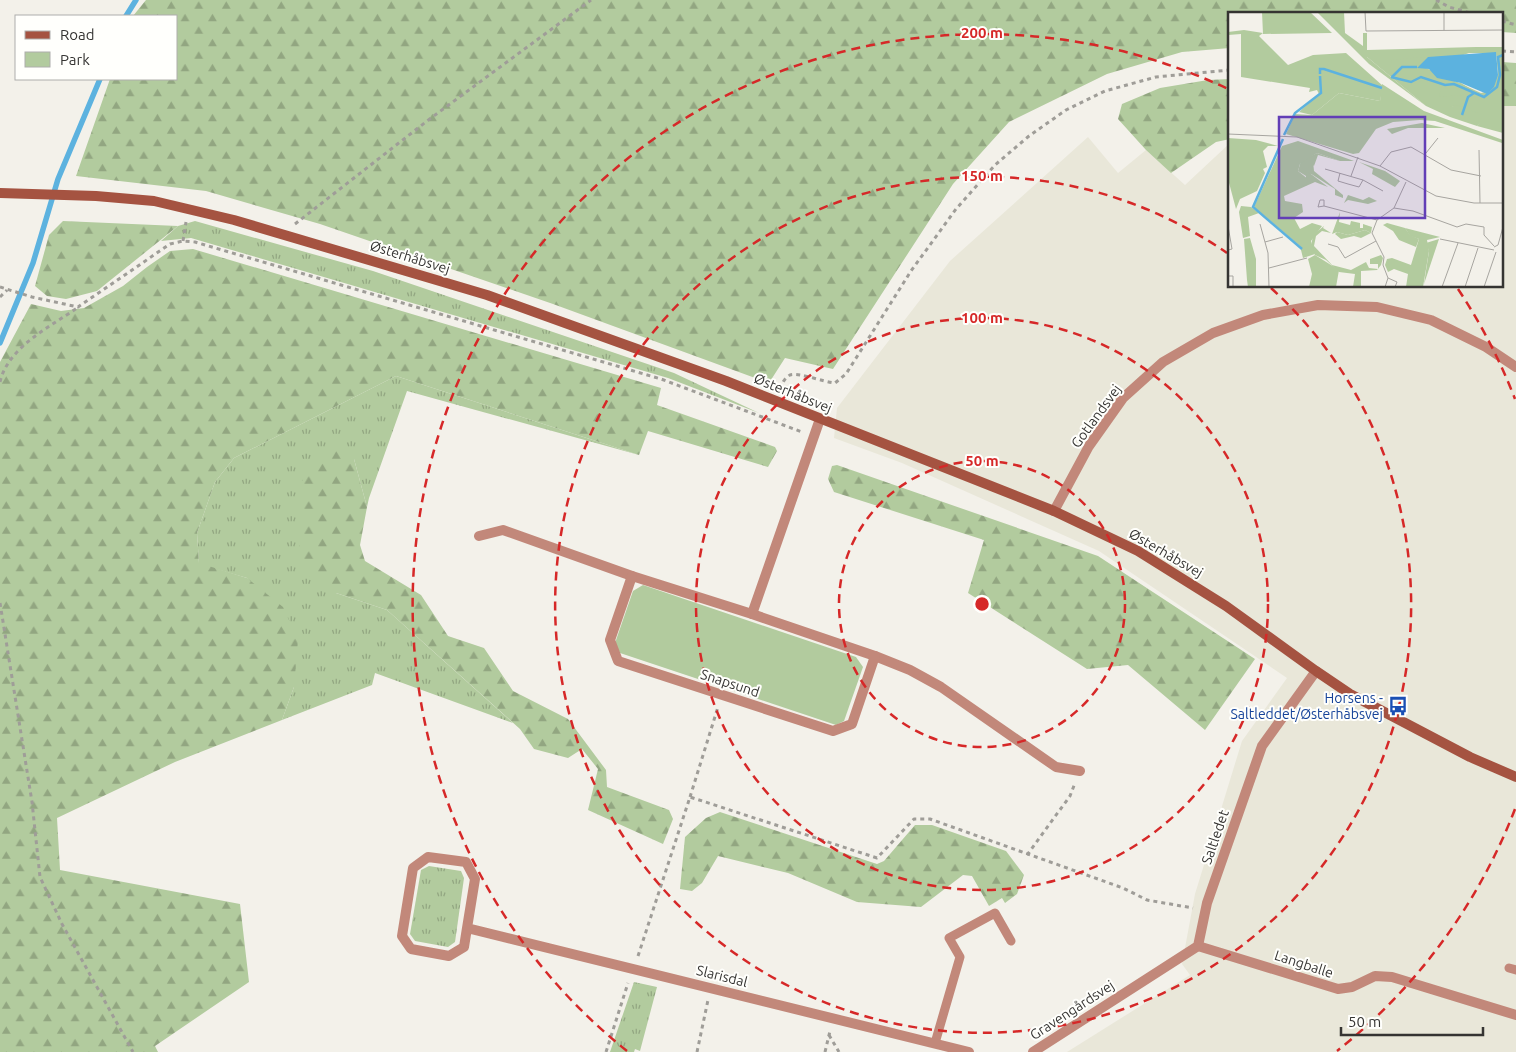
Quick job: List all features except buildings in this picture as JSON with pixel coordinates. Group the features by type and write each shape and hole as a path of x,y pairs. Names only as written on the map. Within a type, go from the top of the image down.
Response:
{"street":[{"name":"Østerhåbsvej","path":"0,193 76,195 154,201 193,209 487,295 775,401 1054,511 1138,551 1226,606 1316,672 1350,694 1470,757 1516,777"},
{"name":"Gotlandsvej","path":"1054,511 1089,446 1122,398 1163,362 1213,333 1264,315 1318,305 1376,307 1431,320 1486,347 1516,368"},
{"path":"752,614 820,419"},
{"path":"479,536 503,530 632,576 875,656 910,670 941,687 1056,767 1080,771"},
{"name":"Snapsund","path":"632,576 610,640 618,661 722,696 833,731 852,724 875,656"},
{"name":"Saltledet","path":"1198,946 1206,911 1250,776 1262,746 1316,672"},
{"path":"428,857 466,862 475,879 467,928 464,947 450,956 411,949 402,936 413,868 428,857"},
{"name":"Slarisdal","path":"467,928 969,1052"},
{"name":"Gravengårdsvej","path":"1033,1052 1198,946"},
{"name":"Langballe","path":"1198,946 1338,989 1352,987 1375,976 1392,977 1516,1015"}],"lane":[{"path":"935,1043 960,957 949,938 995,912 1011,941"}],"path":[{"path":"282,234 427,121 591,0"},
{"path":"1436,0 1449,7 1467,12"},
{"path":"768,420 785,379 790,375 796,374 835,383 846,374 911,271 956,209 995,165 1029,136 1066,110 1105,91 1156,77 1228,70"},
{"path":"0,382 1,376 11,360 24,345 170,244 183,241 195,242 661,379 814,436"},
{"path":"0,288 32,298 78,307"},
{"path":"0,297 10,290"},
{"path":"0,603 32,802 40,877 62,924 133,1052"},
{"path":"606,1052 722,696"},
{"path":"1027,855 1070,796 1080,771"},
{"path":"690,797 877,858 914,819 930,819 1122,888 1147,900 1206,911"},
{"path":"697,1052 711,988"},
{"path":"825,1052 833,1018"},
{"path":"829,1035 839,1052"}],"shaded area":[{"path":"1504,106 1516,106 1516,1052 1067,1052 1190,975 1182,964 1195,894 1242,741 1287,678 1099,551 902,463 834,438 837,408 950,261 1088,137 1118,173 1146,150 1185,185 1228,145 1228,288 1504,288"}],"green space":[{"path":"146,0 1516,0 1516,33 1504,32 1504,12 1228,12 1228,48 1182,52 1107,74 1009,122 953,184 833,369 785,358 769,383 553,304 320,224 206,191 76,176 110,80 178,80 178,15 134,15"},
{"path":"1504,62 1516,63 1516,106 1504,106"},
{"path":"1228,79 1228,139 1216,142 1171,173 1146,150 1118,119 1122,104 1160,88 1208,80"},
{"path":"63,221 178,226 97,291 66,299 47,296 35,286 49,235"},
{"path":"195,221 373,271 674,373 759,413 668,378 191,238 161,241 178,226"},
{"path":"193,249 661,388 657,405 775,447 777,451 768,467 648,431 639,455 396,376 234,458 215,482 197,533 199,563 247,578 283,607 298,640 294,687 282,720 175,762 57,818 60,870 240,904 249,982 155,1046 158,1052 0,1052 0,362 31,304 61,311 84,308 123,286 170,251"},
{"path":"396,376 639,455 407,391 367,507 354,459 336,593 387,610 513,723 375,673 372,685 282,720 294,687 247,578 199,564 197,533 215,482 234,458"},
{"path":"334,450 354,459 367,507 360,545 365,561 421,595 448,636 484,648 513,691 568,719 606,770 607,787 669,810 673,819 663,844 588,810 598,769 582,749 568,758 534,749 520,729 387,610 336,593 306,574 299,547 302,481 315,457"},
{"path":"837,465 1098,556 1255,659 1205,730 1128,665 1087,669 968,593 984,540 834,492 828,479 832,466"},
{"path":"643,585 856,657 863,667 844,721 836,725 620,653 615,643 633,591"},
{"path":"720,812 877,864 884,861 915,825 932,825 1006,851 1024,875 1017,894 1005,903 1002,898 989,906 972,876 963,875 921,907 857,902 788,873 718,856 702,883 692,891 680,889 685,837 706,818"},
{"path":"429,866 461,871 464,878 455,942 448,947 415,941 410,934 421,870"},
{"path":"634,982 657,987 640,1051 635,1049 634,1052 610,1052"}],"waterway":[{"path":"127,15 136,0"},
{"path":"0,343 33,263 58,179 100,80"}],"place":[{"name":"Horsens - Saltleddet/Østerhåbsvej","path":"1398,706"}]}
